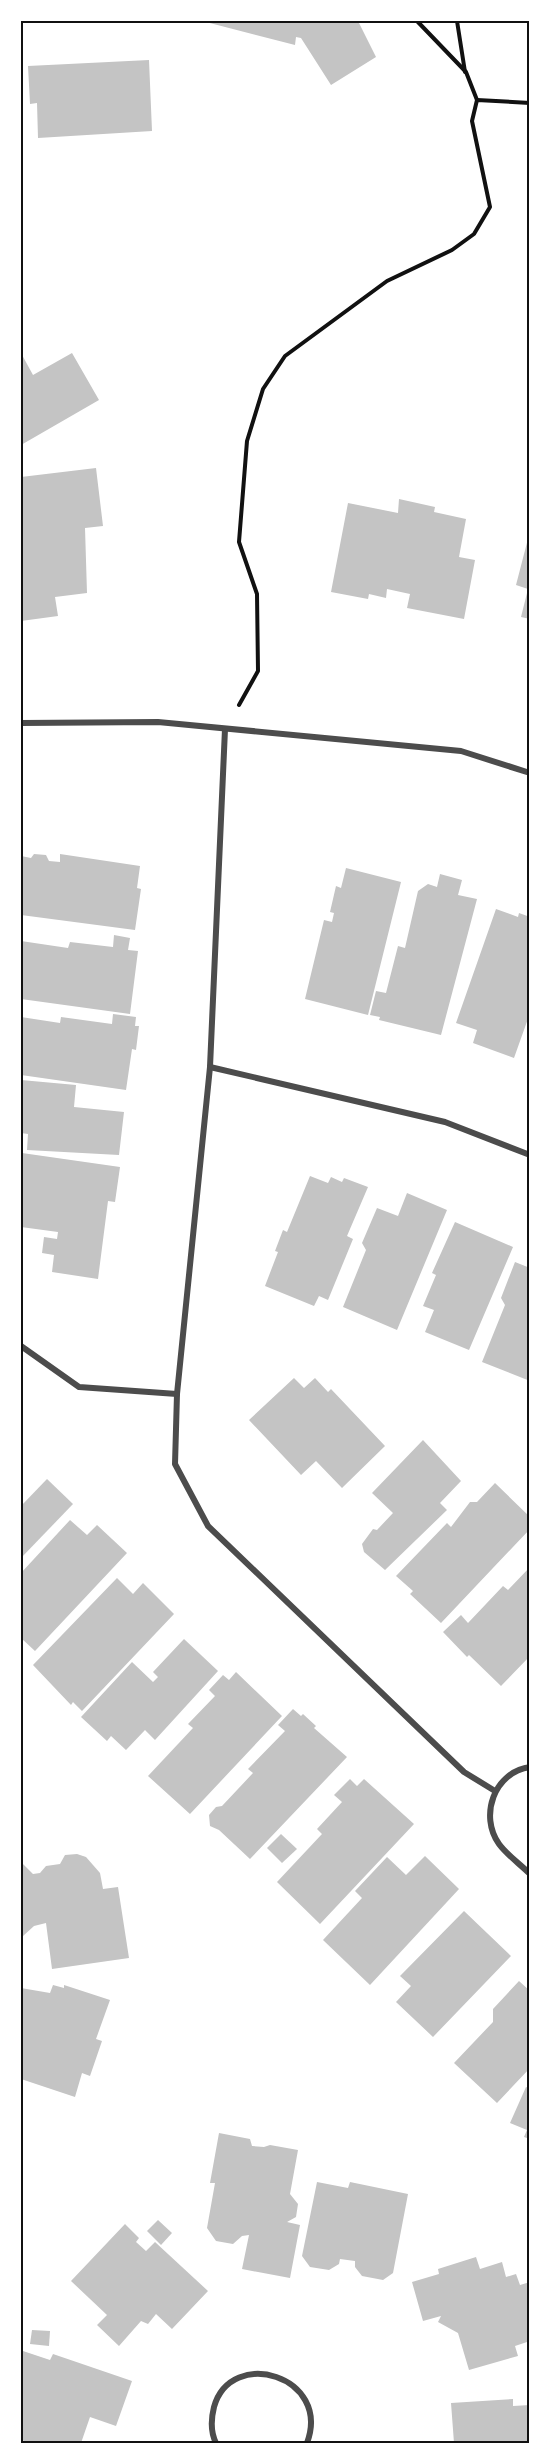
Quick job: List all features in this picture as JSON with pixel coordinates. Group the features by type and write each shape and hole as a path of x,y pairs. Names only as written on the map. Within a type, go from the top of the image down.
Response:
{"street":[{"path":"21,723 158,722 461,751 530,773"},
{"path":"225,729 210,1066 177,1394 176,1464 208,1526 464,1772 495,1791"},
{"path":"210,1066 445,1122 530,1155"},
{"path":"21,1346 79,1387 177,1394"},
{"path":"530,1767 508,1776 495,1791 490,1809 491,1827 500,1844 530,1874"},
{"path":"216,2443 211,2419 216,2402 226,2388 240,2378 257,2373 273,2374 287,2380 299,2390 308,2404 312,2419 307,2443"}],"path":[{"path":"417,21 466,72"},
{"path":"225,729 258,671 257,594 239,542 247,441 263,388 285,356 330,320 387,281 452,250 474,234 490,207 472,122 477,100 466,72 457,21"},
{"path":"477,100 530,104"}],"building":[{"path":"202,21 358,21 376,57 331,85 301,38 296,37 295,45"},
{"path":"149,60 152,131 38,138 37,103 30,104 28,66"},
{"path":"21,353 33,375 72,353 99,400 21,445"},
{"path":"96,468 103,526 85,528 87,593 55,597 58,616 21,621 21,477"},
{"path":"399,499 435,507 434,512 466,519 459,557 475,560 464,619 407,608 410,594 387,589 386,598 369,594 368,599 331,592 348,503 398,513"},
{"path":"530,531 530,619 521,617 528,589 516,585"},
{"path":"34,854 46,855 49,861 60,862 60,854 140,866 137,888 141,889 135,930 21,915 21,856 31,858"},
{"path":"346,868 401,882 368,1015 305,999 324,920 332,922 334,913 330,912 336,886 341,888"},
{"path":"440,874 462,880 458,895 477,899 441,1035 379,1020 380,1017 370,1015 376,991 386,993 398,946 405,948 418,891 428,884 437,887"},
{"path":"496,909 518,917 519,913 530,917 530,1013 514,1058 473,1043 477,1030 456,1023"},
{"path":"114,935 130,938 128,950 138,951 130,1014 21,999 21,941 68,948 70,942 113,947"},
{"path":"113,1014 136,1017 135,1026 139,1026 136,1050 132,1049 126,1090 21,1075 21,1017 60,1023 61,1017 112,1024"},
{"path":"21,1080 76,1085 74,1107 124,1112 119,1155 27,1150 28,1134 21,1133"},
{"path":"22,1153 120,1167 115,1202 108,1201 98,1279 52,1272 54,1255 42,1253 44,1237 57,1239 58,1232 21,1227"},
{"path":"310,1176 328,1183 331,1177 342,1182 344,1178 368,1187 347,1236 353,1239 328,1300 319,1296 314,1306 265,1286 278,1252 275,1251 283,1230 287,1232"},
{"path":"407,1193 447,1210 397,1330 343,1307 366,1250 362,1243 377,1208 398,1216"},
{"path":"455,1222 513,1247 469,1350 425,1332 434,1310 423,1306 436,1275 432,1273"},
{"path":"515,1262 530,1268 530,1381 482,1362 505,1305 501,1298"},
{"path":"294,1378 304,1388 315,1378 328,1392 331,1389 385,1446 342,1488 316,1461 301,1475 249,1420"},
{"path":"423,1440 461,1481 440,1503 447,1510 385,1570 364,1552 362,1544 373,1529 377,1530 393,1513 372,1493"},
{"path":"47,1479 73,1504 21,1558 21,1506"},
{"path":"495,1483 530,1517 530,1529 441,1623 410,1594 413,1591 396,1576 447,1523 451,1527 470,1502 477,1502"},
{"path":"70,1520 87,1535 97,1525 127,1553 35,1651 21,1638 21,1573"},
{"path":"530,1567 530,1656 501,1686 469,1655 467,1657 443,1632 461,1615 468,1623 503,1586 508,1590"},
{"path":"117,1578 133,1594 143,1583 174,1614 82,1711 73,1702 71,1705 33,1665"},
{"path":"184,1639 218,1671 155,1740 145,1730 126,1750 111,1736 107,1741 81,1717 132,1662 153,1682 158,1677 153,1672"},
{"path":"236,1672 282,1716 190,1814 148,1776 193,1728 188,1724 215,1696 209,1690 223,1675 229,1680"},
{"path":"293,1709 301,1716 303,1714 316,1726 314,1728 347,1757 250,1859 219,1830 210,1826 209,1815 216,1807 222,1806 253,1773 248,1769 285,1731 278,1725"},
{"path":"350,1779 357,1786 364,1779 414,1824 320,1924 277,1882 322,1834 317,1829 342,1802 334,1795"},
{"path":"281,1834 297,1849 282,1863 267,1848"},
{"path":"77,1854 86,1857 100,1873 103,1889 118,1887 129,1958 52,1969 46,1923 34,1926 23,1936 21,1934 21,1862 33,1874 40,1873 46,1866 60,1864 65,1855"},
{"path":"425,1856 459,1889 370,1985 323,1940 362,1898 355,1891 387,1857 406,1875"},
{"path":"464,1911 511,1956 433,2037 396,2002 411,1986 400,1976"},
{"path":"519,1981 530,1991 530,2068 497,2103 454,2063 493,2022 493,2009"},
{"path":"53,1985 64,1988 64,1985 110,2000 96,2039 102,2041 90,2076 82,2073 75,2097 21,2079 21,1988 50,1993"},
{"path":"526,2087 530,2089 530,2139 524,2137 527,2130 510,2123"},
{"path":"219,2133 250,2139 252,2146 270,2145 298,2150 290,2194 298,2204 296,2217 287,2222 300,2225 290,2278 242,2269 249,2235 242,2236 233,2244 216,2241 207,2228 215,2183 210,2183"},
{"path":"317,2182 348,2188 350,2182 408,2194 393,2273 383,2280 362,2276 355,2267 355,2261 340,2259 339,2264 329,2270 310,2267 302,2256"},
{"path":"158,2220 172,2233 161,2245 147,2231"},
{"path":"125,2224 139,2238 136,2242 146,2251 155,2242 208,2291 172,2329 156,2314 148,2324 141,2321 119,2346 97,2325 107,2315 71,2281"},
{"path":"476,2257 480,2269 502,2262 506,2277 516,2274 520,2285 530,2282 530,2341 515,2346 518,2356 469,2370 458,2333 438,2322 441,2316 423,2321 412,2282 439,2274 438,2269"},
{"path":"32,2330 50,2331 49,2346 30,2344"},
{"path":"23,2351 50,2360 53,2354 132,2381 116,2426 90,2417 81,2443 31,2443 21,2440"},
{"path":"513,2399 513,2406 530,2405 530,2443 454,2443 451,2403"}]}
